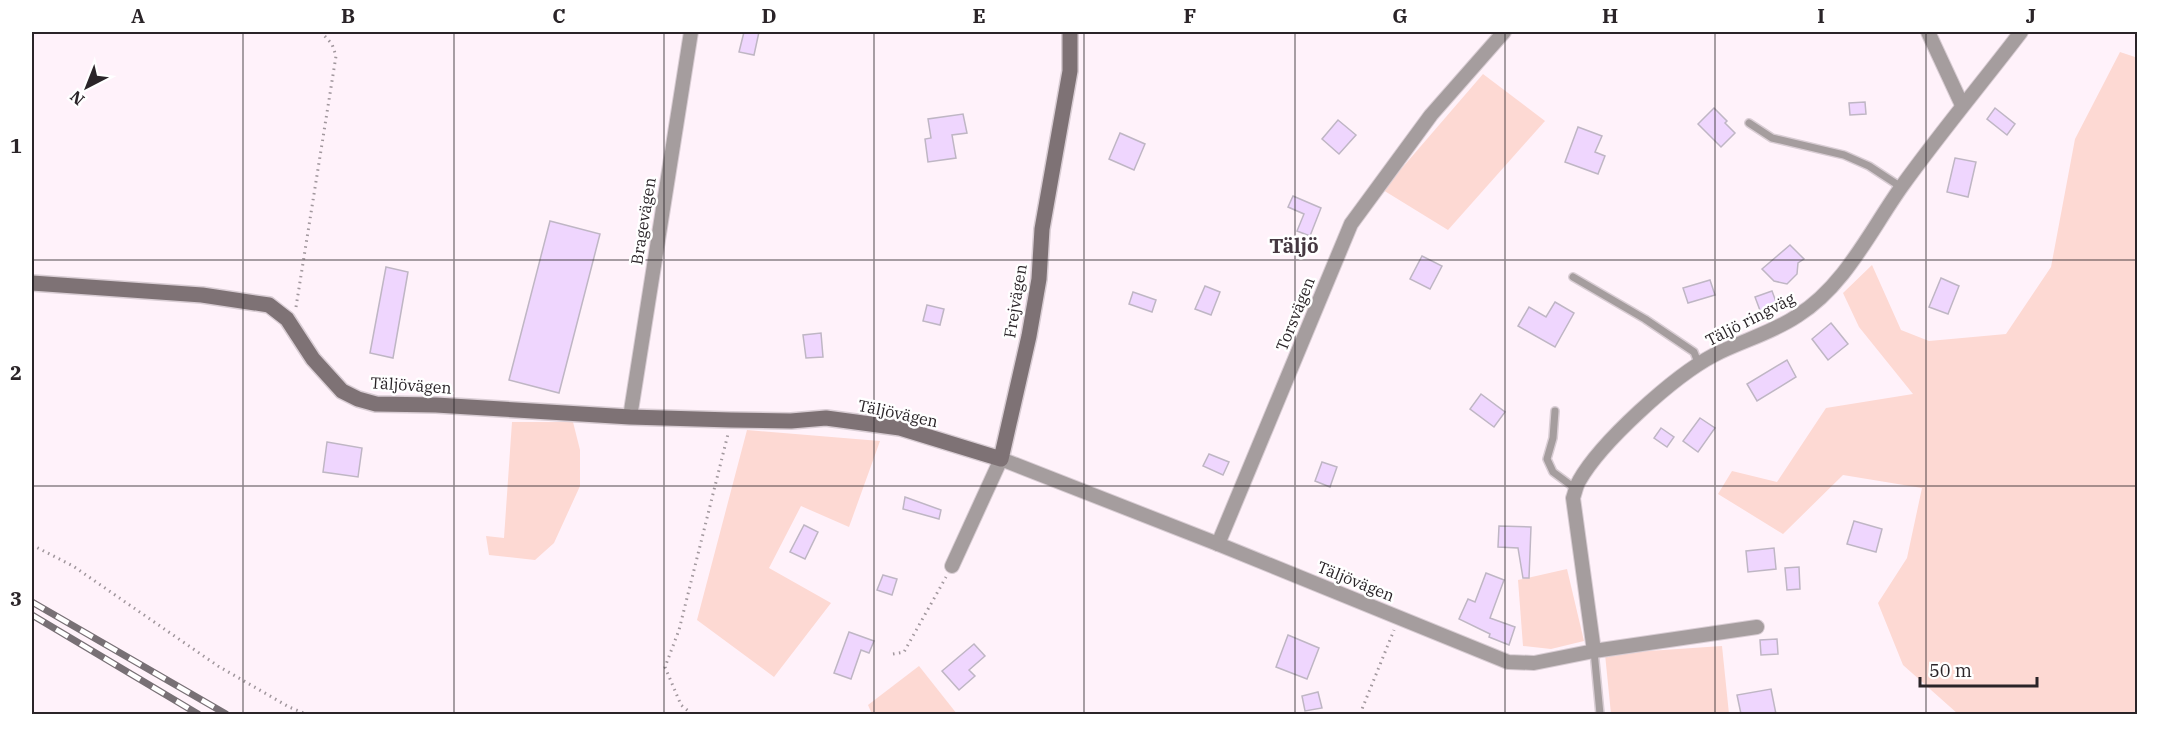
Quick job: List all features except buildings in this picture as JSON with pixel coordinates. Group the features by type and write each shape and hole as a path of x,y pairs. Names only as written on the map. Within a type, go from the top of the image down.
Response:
{"street":[{"name":"Bragevägen","path":"630,417 691,32"},
{"name":"Frejvägen","path":"952,566 1001,459 1029,336 1039,279 1042,229 1070,71 1070,32"},
{"name":"Torsvägen","path":"1218,544 1351,224 1431,115 1504,32"},
{"path":"1928,32 1962,105"},
{"name":"Täljö ringväg","path":"1576,489 1578,482 1592,463 1624,427 1680,378 1713,356 1797,316 1824,294 1849,266 1901,187 1962,105 2021,32"},
{"name":"Täljövägen","path":"32,283 202,295 269,305 279,311 293,327 313,359 342,392 376,404 630,417 791,421 826,418 900,428 1001,459 1508,662 1534,663 1594,651 1757,627"},
{"path":"1576,489 1573,498 1594,651"}],"lane":[{"path":"1749,123 1772,138 1844,156 1869,166 1901,187"},
{"path":"1573,277 1645,319 1694,352 1699,365"},
{"path":"1555,411 1552,438 1546,459 1553,472 1576,489"},
{"path":"1594,651 1600,714"}],"path":[{"path":"293,327 336,56 332,44 321,32"},
{"path":"693,714 681,705 665,667 680,630 731,420"},
{"path":"32,545 73,566 218,666 289,707 306,714"},
{"path":"893,654 904,652 952,566"},
{"path":"1360,714 1399,618"}],"shaded area":[{"path":"2120,52 2138,58 2137,714 1958,714 1903,665 1878,603 1907,558 1922,488 1843,475 1783,534 1718,494 1732,471 1777,482 1826,408 1913,394 1859,327 1843,293 1872,265 1901,330 1929,341 2006,334 2051,267 2075,139"},
{"path":"1483,74 1545,121 1448,230 1383,190"},
{"path":"512,422 573,422 580,450 580,486 554,543 535,560 489,555 486,536 504,538"},
{"path":"747,430 880,441 849,527 801,506 769,568 831,603 774,677 697,620"},
{"path":"1567,569 1584,641 1551,649 1523,646 1518,580"},
{"path":"1722,646 1729,714 1611,714 1605,654"},
{"path":"919,666 957,714 872,714 868,705"}],"railway":[{"path":"32,602 226,714"},
{"path":"32,615 198,714"}],"district":[{"name":"Täljö","path":"1294,245"}]}
